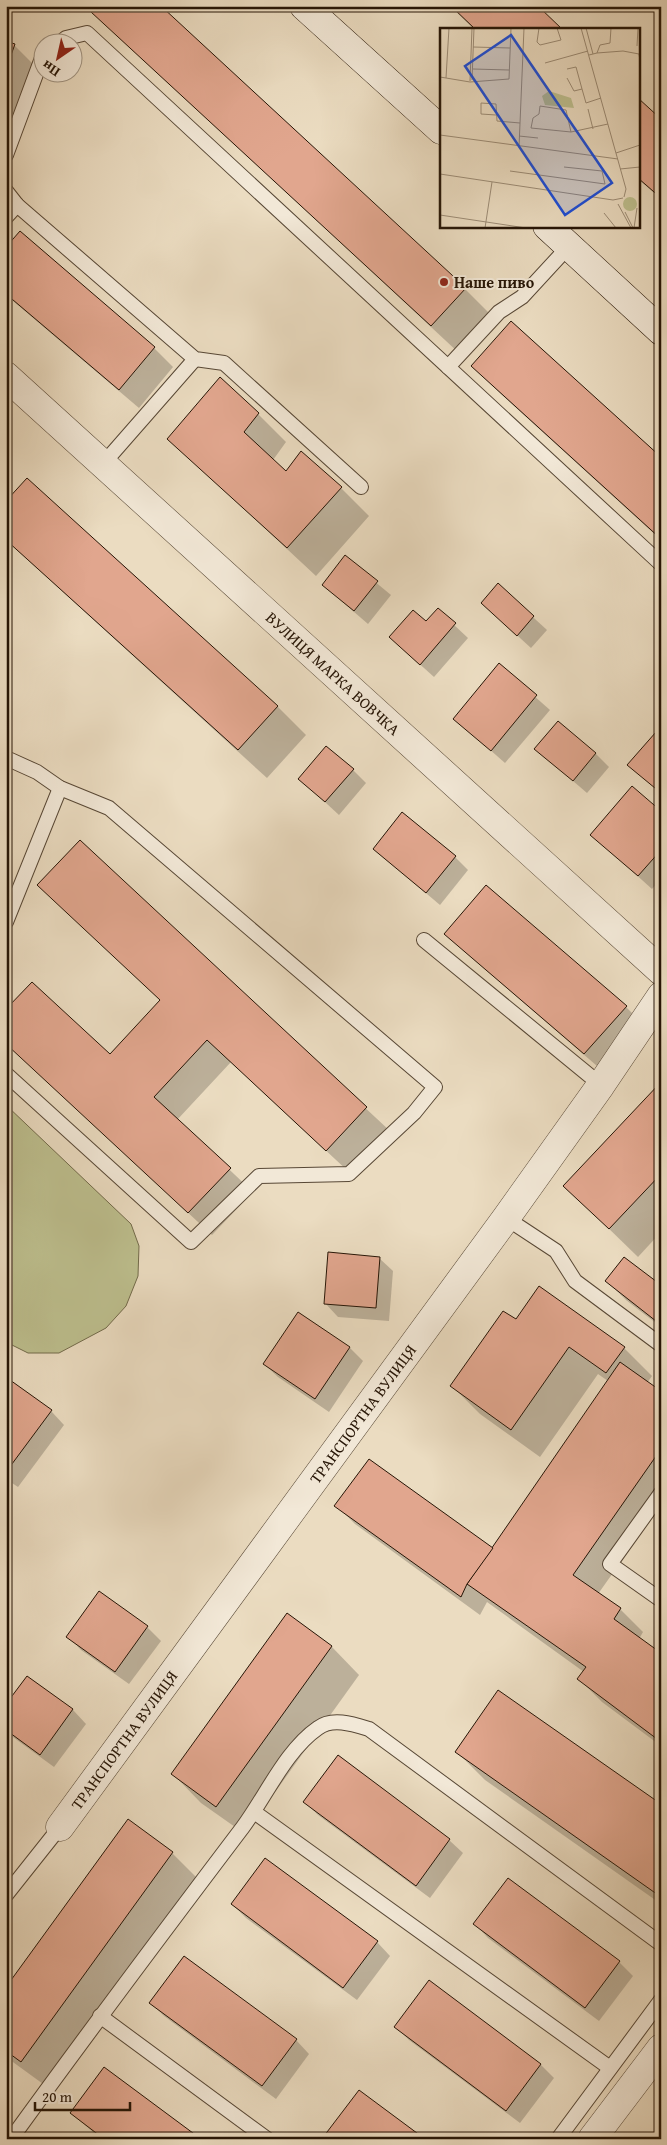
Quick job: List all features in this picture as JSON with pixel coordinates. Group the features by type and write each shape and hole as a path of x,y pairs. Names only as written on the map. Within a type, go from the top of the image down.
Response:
{"street":[{"path":"304,6 440,129"},
{"path":"549,228 661,331"},
{"name":"ВУЛИЦЯ МАРКА ВОВЧКА","path":"6,376 661,971"},
{"name":"ТРАНСПОРТНА ВУЛИЦЯ","path":"60,1827 506,1218 601,1085 661,996"},
{"path":"592,2139 661,2048"}],"lane":[{"path":"82,34 87,33 661,564"},
{"path":"6,155 33,82"},
{"path":"6,191 17,205 195,359 224,363 361,487"},
{"path":"6,217 17,205"},
{"path":"448,367 499,312 522,297 569,246"},
{"path":"103,464 195,359"},
{"path":"6,758 37,772 60,788 109,808 435,1087 414,1113 349,1174 259,1176 191,1242 6,1074"},
{"path":"6,922 60,788"},
{"path":"424,940 601,1085"},
{"path":"506,1218 556,1251 576,1281 661,1345"},
{"path":"661,1493 610,1564 661,1600"},
{"path":"11,2139 100,2016 254,1812 290,1756 319,1726 334,1722 351,1723 369,1729 661,1944"},
{"path":"254,1812 610,2068"},
{"path":"6,1895 60,1827"},
{"path":"558,2139 661,2000"},
{"path":"100,2016 267,2139"}],"green space":[{"path":"6,1105 131,1224 139,1246 138,1276 126,1306 106,1328 59,1353 28,1353 6,1342"}],"building":[{"path":"96,6 161,6 466,288 431,326 91,12"},
{"path":"451,6 538,6 561,28 474,28"},
{"path":"6,41 15,44 6,69"},
{"path":"640,100 661,119 661,198 640,180"},
{"path":"20,231 155,347 119,390 6,294 6,247"},
{"path":"511,321 661,457 661,539 471,366"},
{"path":"220,377 259,413 244,432 286,471 301,451 342,487 287,548 167,439"},
{"path":"27,478 278,706 238,750 6,540 6,501"},
{"path":"345,555 378,581 354,611 322,585"},
{"path":"498,583 534,616 517,636 481,603"},
{"path":"438,608 456,623 420,665 389,637 413,610 426,621"},
{"path":"499,663 537,695 491,751 453,719"},
{"path":"558,721 596,753 573,781 534,749"},
{"path":"656,732 661,736 661,793 627,765"},
{"path":"326,746 354,769 325,802 298,779"},
{"path":"632,786 661,811 661,850 638,876 590,835"},
{"path":"402,812 456,856 426,893 373,849"},
{"path":"80,840 367,1107 326,1151 207,1040 154,1097 231,1168 188,1213 6,1044 6,1009 32,982 110,1054 160,1000 37,885"},
{"path":"486,885 627,1006 584,1054 444,934"},
{"path":"661,1082 661,1174 609,1229 563,1186"},
{"path":"328,1252 380,1257 376,1308 324,1304"},
{"path":"624,1257 661,1285 661,1325 605,1281"},
{"path":"539,1286 625,1347 606,1373 569,1347 511,1430 450,1386 503,1311 516,1319"},
{"path":"298,1312 350,1347 315,1399 263,1364"},
{"path":"620,1362 661,1391 661,1449 573,1575 621,1608 614,1619 661,1653 661,1742 577,1679 586,1667 467,1584"},
{"path":"10,1380 52,1410 6,1472 6,1385"},
{"path":"369,1459 493,1548 467,1584 461,1597 334,1506"},
{"path":"99,1591 148,1626 115,1672 66,1637"},
{"path":"287,1613 332,1646 216,1807 171,1774"},
{"path":"27,1676 73,1709 40,1755 6,1730 6,1704"},
{"path":"498,1690 661,1804 661,1897 455,1752"},
{"path":"338,1755 450,1839 416,1886 303,1802"},
{"path":"128,1819 173,1852 21,2062 6,2051 6,1987"},
{"path":"265,1858 378,1941 343,1988 231,1904"},
{"path":"508,1878 620,1961 585,2008 473,1924"},
{"path":"184,1956 297,2039 262,2086 149,2003"},
{"path":"429,1980 541,2064 506,2111 394,2027"},
{"path":"104,2067 201,2139 104,2139 70,2113"},
{"path":"359,2090 425,2139 328,2139 324,2136"}],"place":[{"name":"Наше пиво","path":"444,282"}]}
